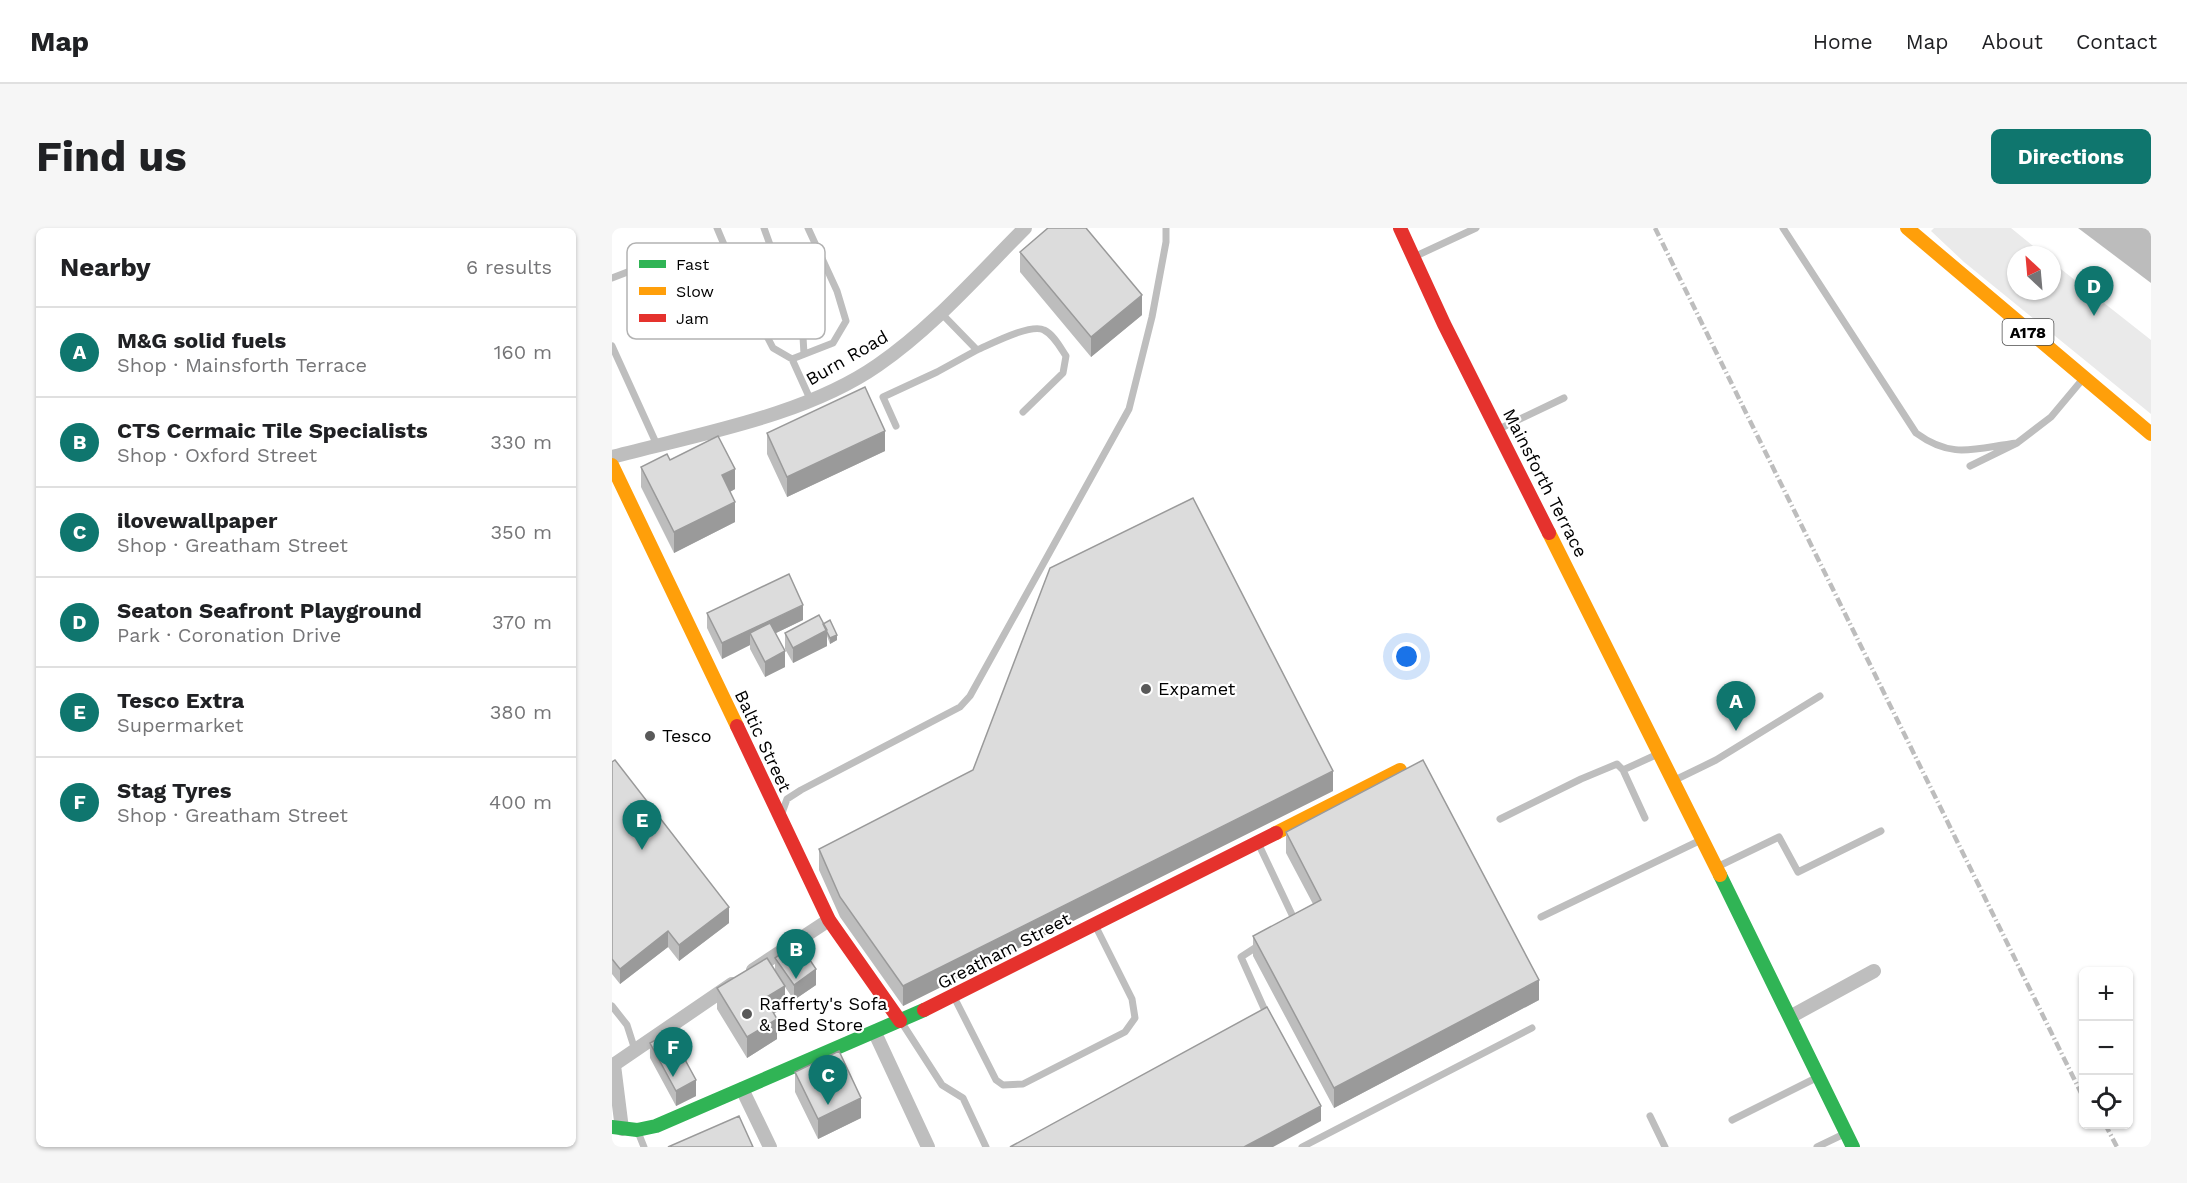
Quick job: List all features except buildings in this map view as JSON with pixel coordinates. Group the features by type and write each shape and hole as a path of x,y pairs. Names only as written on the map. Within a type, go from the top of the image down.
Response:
{"street":[{"name":"Burn Road","path":"612,457 793,408 877,366 941,313 1025,228"},
{"name":"Mainsforth Terrace","path":"1400,228 1498,430 1661,753 1853,1147"},
{"name":"A178","path":"1907,228 2151,434"},
{"name":"Baltic Street","path":"612,465 829,920 900,1021"},
{"name":"Greatham Street","path":"617,1128 637,1130 674,1120 954,997 1400,770"},
{"path":"617,1128 613,1065 829,920"},
{"path":"1790,1017 1874,971"},
{"path":"875,1033 928,1147"},
{"path":"742,1089 770,1147"}],"lane":[{"path":"717,228 723,243"},
{"path":"764,228 769,243"},
{"path":"808,228 815,243"},
{"path":"780,818 787,799 801,790 960,707 970,696 1129,409 1152,317 1166,242 1166,228"},
{"path":"1414,257 1476,228"},
{"path":"1783,228 1916,433 1935,446 1954,451 2017,443"},
{"path":"792,359 833,343 846,321 837,291 825,265"},
{"path":"612,278 627,272"},
{"path":"941,313 977,350"},
{"path":"896,426 883,397 977,350 1029,328 1044,329 1057,341 1066,356 1063,373 1023,412"},
{"path":"768,339 773,348 792,359 811,400"},
{"path":"803,339 804,354"},
{"path":"612,346 657,445"},
{"path":"1970,466 2017,443 2051,417 2084,378"},
{"path":"1498,430 1564,398"},
{"path":"1674,780 1716,760 1820,696"},
{"path":"1623,770 1661,753"},
{"path":"1500,819 1617,764 1623,770 1645,818"},
{"path":"1717,867 1779,837 1798,872 1881,831"},
{"path":"1541,917 1703,839"},
{"path":"1258,842 1295,921 1286,927"},
{"path":"954,997 996,1080 1003,1085 1023,1084 1125,1032 1132,1026 1135,1011 1132,999 1095,925"},
{"path":"1268,939 1241,957 1269,1019"},
{"path":"612,1006 627,1025 635,1050"},
{"path":"900,1021 942,1085 963,1098 986,1147"},
{"path":"1302,1147 1532,1028"},
{"path":"1732,1120 1818,1076"},
{"path":"1650,1116 1665,1147"},
{"path":"637,1130 644,1147"},
{"path":"1818,1147 1846,1133"}],"shaded area":[{"path":"1934,228 2011,228 2033,246 2007,246 2007,297 1931,231"},
{"path":"2078,228 2151,228 2151,283"},
{"path":"2061,269 2151,340 2151,414 2011,300 2061,300"}],"railway":[{"path":"1655,228 2079,1089"},
{"path":"2108,1129 2117,1147"}],"traffic: fast":[{"path":"1720,875 1853,1147"},
{"path":"612,1127 637,1130 656,1126 924,1010"}],"traffic: slow":[{"path":"1907,228 2151,434"},
{"path":"612,465 737,726"},
{"path":"1549,533 1720,875"},
{"path":"1276,833 1400,770"}],"traffic: jam":[{"path":"1400,228 1444,324 1549,533"},
{"path":"737,726 829,920 900,1021"},
{"path":"924,1010 1276,833"}],"place":[{"name":"Seaton Seafront Playground","path":"2094,316"},
{"name":"Expamet","path":"1146,689"},
{"name":"M&G solid fuels","path":"1736,731"},
{"name":"Tesco","path":"650,736"},
{"name":"Tesco Extra","path":"642,850"},
{"name":"CTS Cermaic Tile Specialists","path":"796,979"},
{"name":"Rafferty's Sofa & Bed Store","path":"747,1014"},
{"name":"Stag Tyres","path":"673,1077"},
{"name":"ilovewallpaper","path":"828,1105"}]}
